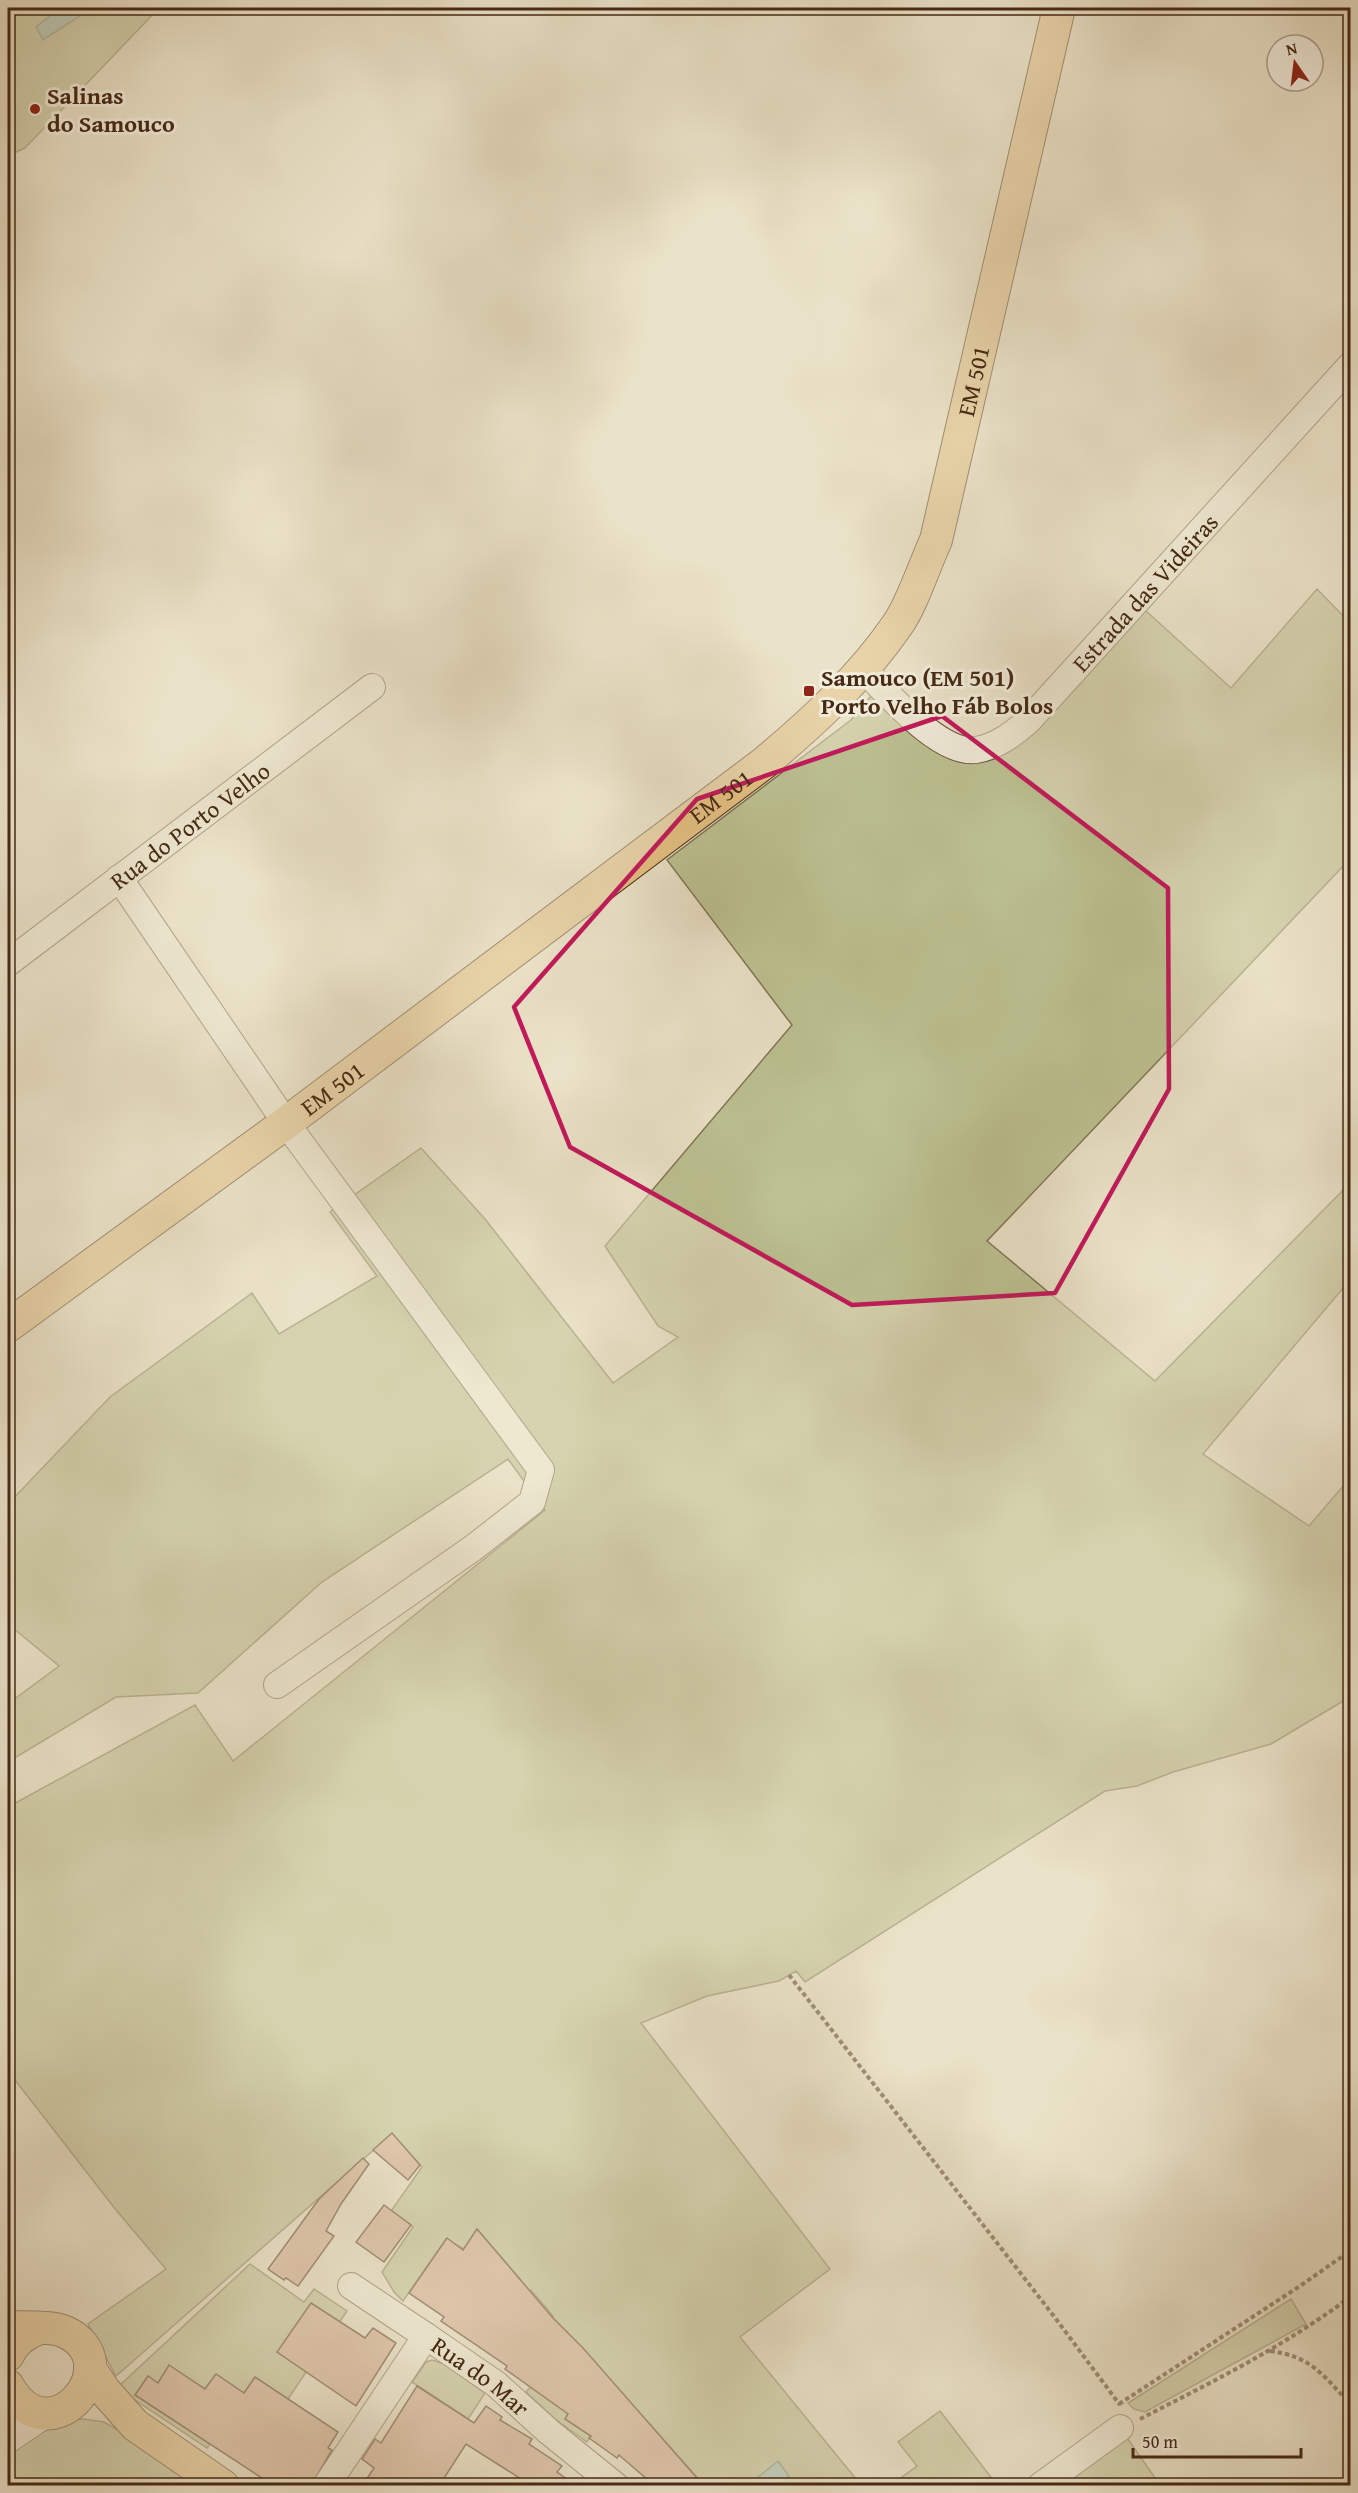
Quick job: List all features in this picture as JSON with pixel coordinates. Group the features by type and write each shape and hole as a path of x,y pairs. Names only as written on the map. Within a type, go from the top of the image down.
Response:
{"main road":[{"name":"EM 501","path":"8,1326 286,1124 764,763 804,730 862,668 899,623 936,540 1059,8"},
{"path":"8,2355 15,2343 25,2334 22,2328 50,2328 62,2331 82,2346 88,2357 90,2369 85,2390 79,2399 55,2412"},
{"path":"90,2369 104,2390 135,2425 223,2486"},
{"path":"8,2386 14,2397 35,2412 103,2416 135,2425"}],"street":[{"name":"Estrada das Videiras","path":"862,668 923,728 948,745 974,750 1005,739 1028,721 1350,366"},
{"name":"Rua do Porto Velho","path":"8,963 372,687"},
{"path":"119,878 286,1124 540,1470 532,1502 473,1548 277,1685"},
{"path":"351,2286 426,2336"},
{"name":"Rua do Mar","path":"326,2486 426,2336 496,2384 548,2431 616,2486"},
{"path":"8,2440 55,2412"},
{"path":"1040,2486 1124,2415"}],"path":[{"path":"789,1975 1053,2315 1124,2415 1139,2420 1270,2351 1309,2328 1350,2297"},
{"path":"1124,2415 1350,2251"},
{"path":"1270,2351 1291,2353 1315,2367 1350,2404"}],"highlighted area":[{"path":"942,716 1168,888 1169,1089 1055,1293 852,1305 570,1147 514,1007 697,799"}],"green space":[{"name":"Salinas do Samouco","path":"8,8 159,8 25,148 8,156"},
{"path":"1317,589 1350,623 1350,859 987,1241 1155,1381 1350,1183 1350,1280 1203,1454 1309,1526 1350,1478 1350,1697 1271,1744 1173,1772 1137,1786 1105,1791 805,1982 796,1971 779,1981 707,1996 641,2023 830,2269 740,2337 861,2485 704,2485 621,2392 583,2391 565,2419 591,2436 587,2442 555,2419 526,2392 531,2386 556,2405 581,2368 545,2328 553,2316 531,2290 524,2298 514,2292 521,2280 477,2229 464,2249 446,2239 403,2301 394,2292 382,2272 413,2227 391,2211 422,2167 392,2134 116,2376 88,2324 166,2269 116,2210 8,2071 8,1807 195,1705 233,1761 545,1510 508,1459 322,1582 198,1693 116,1697 8,1762 8,1704 59,1666 8,1624 8,1504 110,1397 252,1293 279,1334 377,1276 330,1212 421,1148 485,1219 613,1383 678,1337 658,1326 605,1246 792,1025 667,860 851,720 880,685 948,745 1005,739 1136,602 1231,688"},
{"path":"250,2264 304,2302 314,2289 347,2311 288,2399 255,2377 244,2393 216,2375 205,2389 169,2366 158,2383 148,2376 135,2395 210,2444 207,2448 117,2388"},
{"path":"1291,2299 1306,2324 1145,2412 1134,2409 1128,2403"},
{"path":"432,2360 444,2364 485,2393 468,2419 412,2382 426,2362"},
{"path":"940,2411 997,2485 891,2485 917,2466 898,2442"},
{"path":"83,2419 104,2422 130,2437 197,2485 8,2485 8,2455 26,2440 54,2423"},
{"path":"1125,2435 1160,2485 1062,2486"}],"water":[{"path":"60,8 92,8 43,40 36,27"},
{"path":"778,2461 789,2476 776,2485 755,2485 752,2482"}],"building":[{"path":"392,2133 420,2165 408,2180 373,2150"},
{"path":"363,2158 369,2164 341,2204 326,2231 334,2236 298,2286 268,2269 319,2199"},
{"path":"384,2205 411,2225 384,2262 356,2242"},
{"path":"477,2229 553,2318 583,2348 704,2486 655,2486 619,2455 617,2458 589,2438 591,2436 565,2419 568,2414 505,2369 507,2366 441,2321 444,2317 409,2293 447,2238 463,2250"},
{"path":"311,2303 365,2338 373,2328 396,2343 356,2406 277,2352"},
{"path":"169,2365 205,2389 216,2374 244,2393 255,2377 338,2432 328,2448 332,2450 311,2486 274,2486 135,2395 148,2376 158,2383"},
{"path":"417,2386 474,2423 486,2406 502,2417 500,2420 532,2439 529,2444 562,2466 557,2472 577,2486 517,2486 521,2479 466,2444 439,2486 362,2486 374,2468 362,2459 375,2439 381,2443"}],"place":[{"name":"Salinas do Samouco","path":"35,109"},
{"name":"Samouco (EM 501) Porto Velho Fáb Bolos","path":"809,691"}]}
